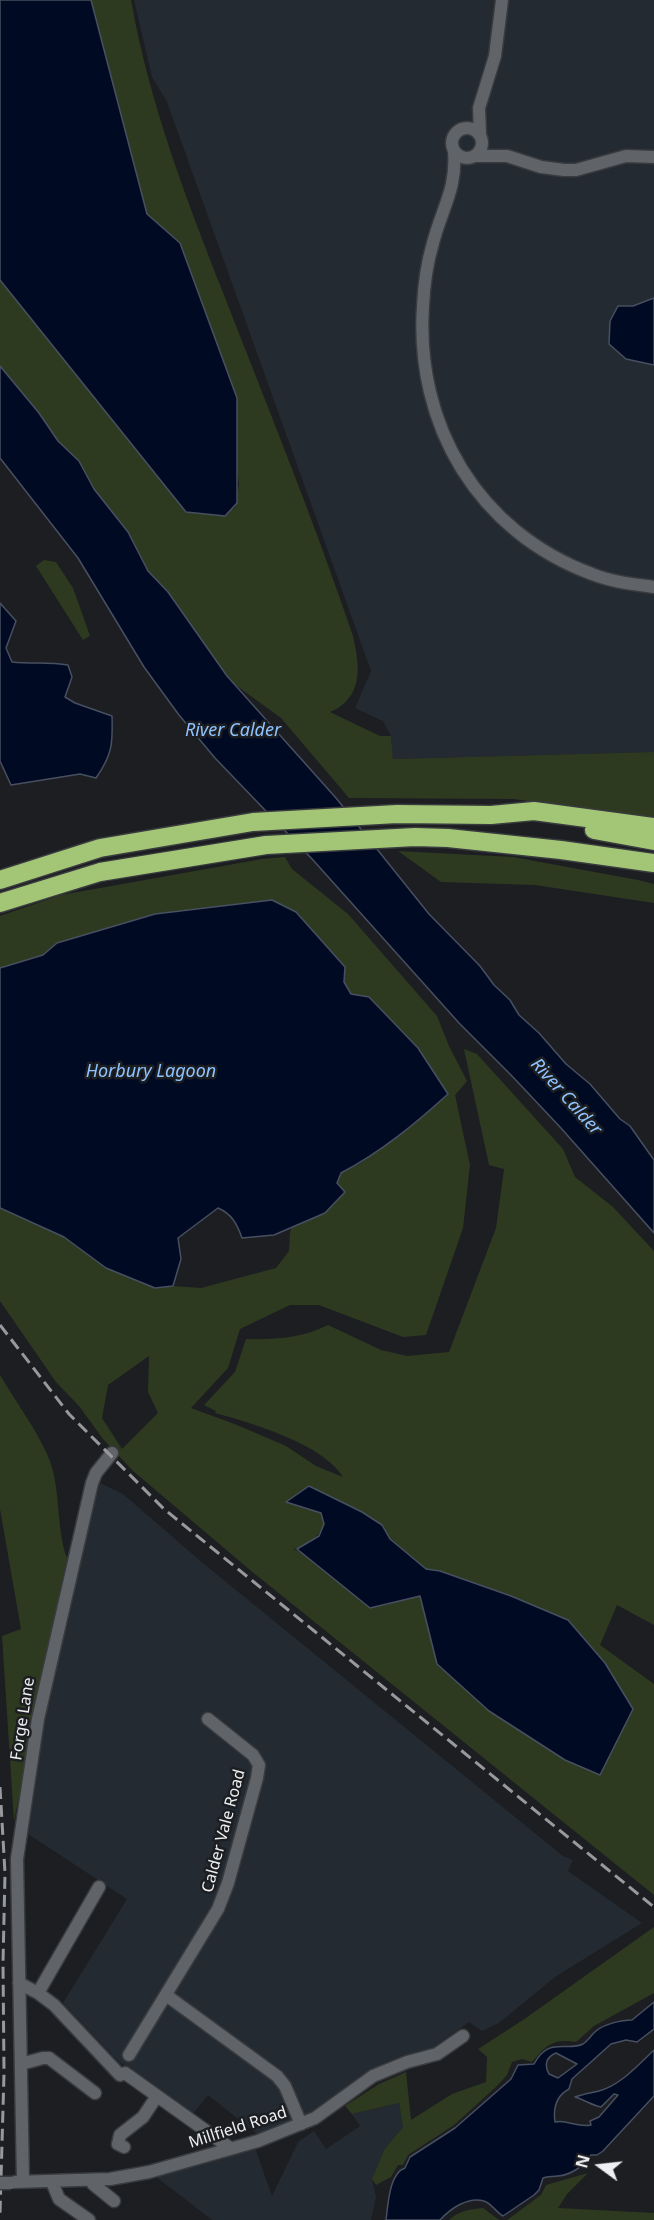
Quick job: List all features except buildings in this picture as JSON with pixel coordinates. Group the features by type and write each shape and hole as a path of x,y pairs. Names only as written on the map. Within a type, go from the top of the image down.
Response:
{"highway":[{"path":"0,880 100,848 253,822 397,814 491,815 534,811 654,827"},
{"path":"491,815 654,841"},
{"path":"0,903 100,872 266,845 415,837 448,838 654,863"},
{"path":"561,850 654,875"}],"street":[{"path":"454,182 452,141 478,108 495,56 502,0"},
{"path":"478,108 481,150 472,157 454,182 433,243 423,315 422,346 427,385 435,416 448,444 474,487 496,514 535,546 593,575 626,583 654,586"},
{"path":"459,130 472,128 507,156"},
{"path":"454,151 462,158 507,156 541,167 564,170 576,170 626,156 654,157"},
{"name":"Forge Lane","path":"11,2182 21,2064 17,1859 38,1719 92,1483 96,1473 112,1453"},
{"name":"Calder Vale Road","path":"129,2055 213,1920 225,1893 257,1778 259,1765 253,1755 208,1719"},
{"path":"38,1993 99,1887"},
{"path":"19,1983 54,2005 120,2075 125,2073 230,2148"},
{"path":"166,1995 277,2076 285,2086 301,2124"},
{"name":"Millfield Road","path":"11,2182 92,2180 149,2172 258,2142 315,2118 373,2076 406,2062 437,2054 463,2036"},
{"path":"21,2064 49,2058 95,2094"},
{"path":"123,2147 118,2144 120,2135 143,2117 157,2096"},
{"path":"92,2180 93,2184 114,2201"},
{"path":"52,2182 59,2199 89,2220"}],"shaded area":[{"path":"134,0 654,0 654,752 393,759 391,736 383,721 355,708 371,671 167,102 152,77"},
{"path":"96,1473 100,1483 123,1494 204,1564 563,1856 573,1860 568,1871 642,1923 555,1977 499,2023 482,2031 469,2022 432,2048 401,2056 380,2065 324,2106 258,2135 208,2095 192,2115 118,2061 63,2003 127,1899 28,1834 43,1732 42,1717"},
{"path":"399,2103 403,2127 384,2150 372,2179 376,2197 371,2220 212,2220 155,2176 255,2148 272,2196 298,2142 314,2131 326,2149 360,2126 352,2114"}],"green space":[{"path":"88,0 131,0 148,76 170,150 307,507 353,636 358,663 354,690 341,706 330,712 380,736 391,736 393,759 654,752 654,817 513,799 349,798 281,718 226,678 148,572 110,512 0,368 0,277 226,510 235,508 239,484 235,456 144,215"},
{"path":"44,560 56,562 73,588 90,636 83,640 36,566"},
{"path":"398,851 513,857 638,880 654,884 654,903 535,885 441,882"},
{"path":"285,857 292,869 348,914 437,1016 467,1081 455,1095 470,1165 463,1228 426,1335 403,1337 319,1305 290,1305 240,1329 228,1368 191,1408 286,1446 316,1466 343,1477 320,1454 303,1445 266,1429 215,1413 216,1411 204,1405 235,1372 246,1339 288,1337 308,1333 328,1325 381,1350 407,1356 449,1352 496,1228 504,1169 489,1165 464,1049 477,1054 563,1149 575,1177 613,1207 654,1251 654,1625 617,1605 600,1645 654,1684 654,1895 250,1570 132,1470 56,1382 0,1301 0,1208 64,1237 106,1268 155,1288 173,1286 201,1288 276,1268 289,1251 292,1227 325,1213 345,1192 337,1183 341,1173 361,1163 448,1095 418,1048 369,997 351,994 344,982 272,900 155,914 58,943 43,955 0,968 0,916 61,895 262,859","holes":["149,1356 148,1392 158,1413 122,1449 102,1418 108,1385","309,1486 362,1512 382,1525 390,1539 426,1569 440,1571 511,1596 600,1775 565,1760 489,1711 437,1664 420,1596 293,1549 303,1547 312,1541 325,1524 321,1513 287,1502"]},
{"path":"0,1375 37,1434 52,1467 63,1545 67,1558 14,1821 2,1636 21,1629 0,1509"},
{"path":"654,1927 654,1993 594,2026 576,2042 562,2041 551,2044 532,2062 522,2059 512,2062 507,2075 497,2086 454,2125 408,2155 403,2165 398,2165 391,2177 376,2185 372,2179 384,2150 403,2127 399,2103 352,2114 345,2106 379,2084 406,2072 411,2120 452,2094 486,2082 487,2057 478,2049 523,2020"},
{"path":"588,2173 567,2194 558,2208 654,2213 654,2220 507,2220 541,2195 546,2185"},
{"path":"483,2208 499,2220 449,2220 469,2210"}],"water":[{"path":"0,0 91,0 147,214 180,243 237,398 237,503 225,516 186,512 0,280"},
{"path":"654,298 654,365 626,359 609,344 610,321 618,306 633,306"},
{"name":"River Calder","path":"0,366 39,413 58,441 79,461 94,489 128,532 148,571 168,592 227,676 336,798 429,914 510,1000 519,1015 539,1033 566,1064 590,1084 620,1119 630,1126 654,1160 654,1233 560,1127 459,1023 313,860 215,758 179,715 144,667 78,558 0,458"},
{"path":"0,603 16,621 6,648 12,662 68,665 72,677 65,697 75,703 112,716 110,749 96,778 80,774 11,785 0,761"},
{"name":"Horbury Lagoon","path":"272,900 296,912 345,967 344,982 351,994 369,997 418,1048 448,1094 397,1137 341,1173 337,1183 345,1192 325,1213 274,1235 242,1238 233,1220 218,1208 178,1238 181,1259 173,1286 155,1288 106,1268 64,1237 0,1208 0,968 43,955 57,943 155,914"},
{"path":"309,1486 362,1512 382,1525 390,1539 426,1569 440,1571 511,1596 568,1620 605,1663 633,1709 600,1775 565,1760 489,1711 437,1664 420,1596 370,1608 297,1549 319,1536 324,1524 321,1513 286,1502"},
{"path":"654,2002 654,2029 637,2042 626,2040 611,2044 572,2079 569,2089 561,2095 555,2107 555,2122 591,2125 590,2121 599,2117 618,2095 614,2094 601,2107 575,2097 615,2084 654,2050 654,2096 603,2151 597,2155 591,2155 572,2172 543,2178 539,2190 534,2195 503,2216 487,2202 472,2200 460,2204 440,2220 386,2220 392,2183 400,2171 405,2168 410,2157 455,2128 511,2079 518,2065 534,2064 540,2055 552,2047 583,2044 604,2026 632,2020","holes":["556,2053 577,2064 558,2078 549,2074 546,2064 548,2059"]}],"railway":[{"path":"0,1325 69,1414 164,1509 654,1907"},
{"path":"0,1787 5,1873 4,2074 0,2213"}]}
